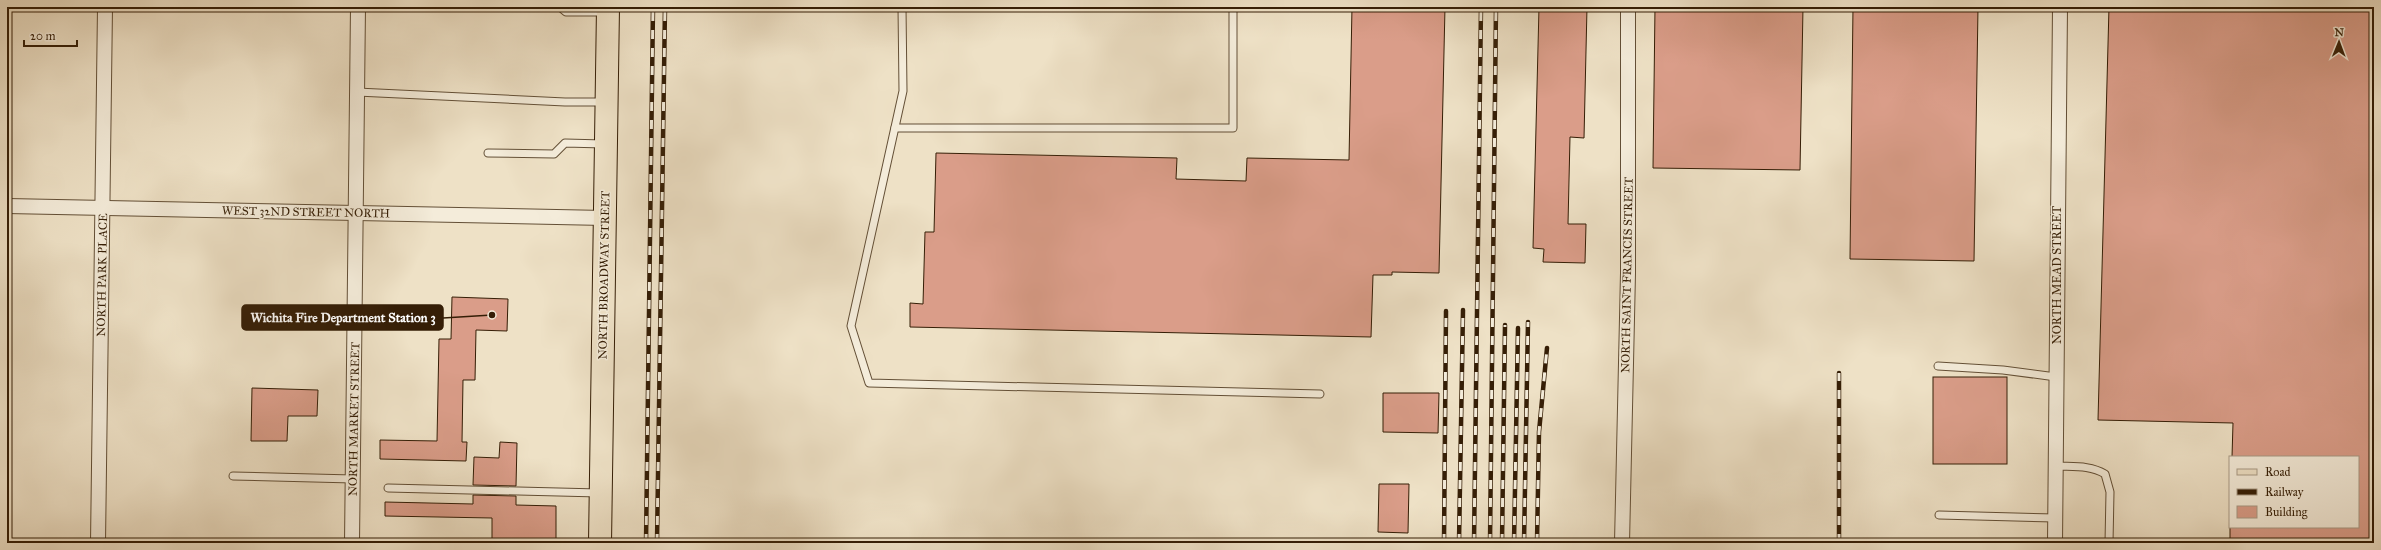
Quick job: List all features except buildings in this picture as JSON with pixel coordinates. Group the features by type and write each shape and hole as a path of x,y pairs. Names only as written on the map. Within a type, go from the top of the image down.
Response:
{"main road":[{"name":"NORTH BROADWAY STREET","path":"600,543 608,10"}],"street":[{"name":"NORTH PARK PLACE","path":"98,543 105,7"},
{"name":"NORTH MARKET STREET","path":"352,543 357,213 358,7"},
{"name":"NORTH SAINT FRANCIS STREET","path":"1622,543 1628,265 1628,7"},
{"name":"NORTH MEAD STREET","path":"2055,543 2060,7"},
{"name":"WEST 32ND STREET NORTH","path":"7,206 605,218"}],"lane":[{"path":"560,7 566,12 608,10"},
{"path":"902,7 904,91 851,326 869,383 1320,394"},
{"path":"895,128 1233,128 1233,7"},
{"path":"357,92 557,102 606,102"},
{"path":"488,153 554,154 564,143 606,144"},
{"path":"1938,366 2003,370 2056,377"},
{"path":"2056,466 2086,467 2096,469 2105,474 2110,492 2109,543"},
{"path":"233,476 353,479"},
{"path":"388,488 601,493"},
{"path":"1939,515 2055,518"}],"railway":[{"path":"646,543 653,7"},
{"path":"657,543 665,7"},
{"path":"1474,543 1481,7"},
{"path":"1490,543 1496,7"},
{"path":"1459,543 1463,310"},
{"path":"1444,543 1446,311"},
{"path":"1524,543 1528,322"},
{"path":"1502,543 1505,325"},
{"path":"1514,543 1518,328"},
{"path":"1537,543 1539,432 1547,348"},
{"path":"1839,373 1839,543"}],"place":[{"name":"Wichita Fire Department Station 3","path":"492,315"}]}
